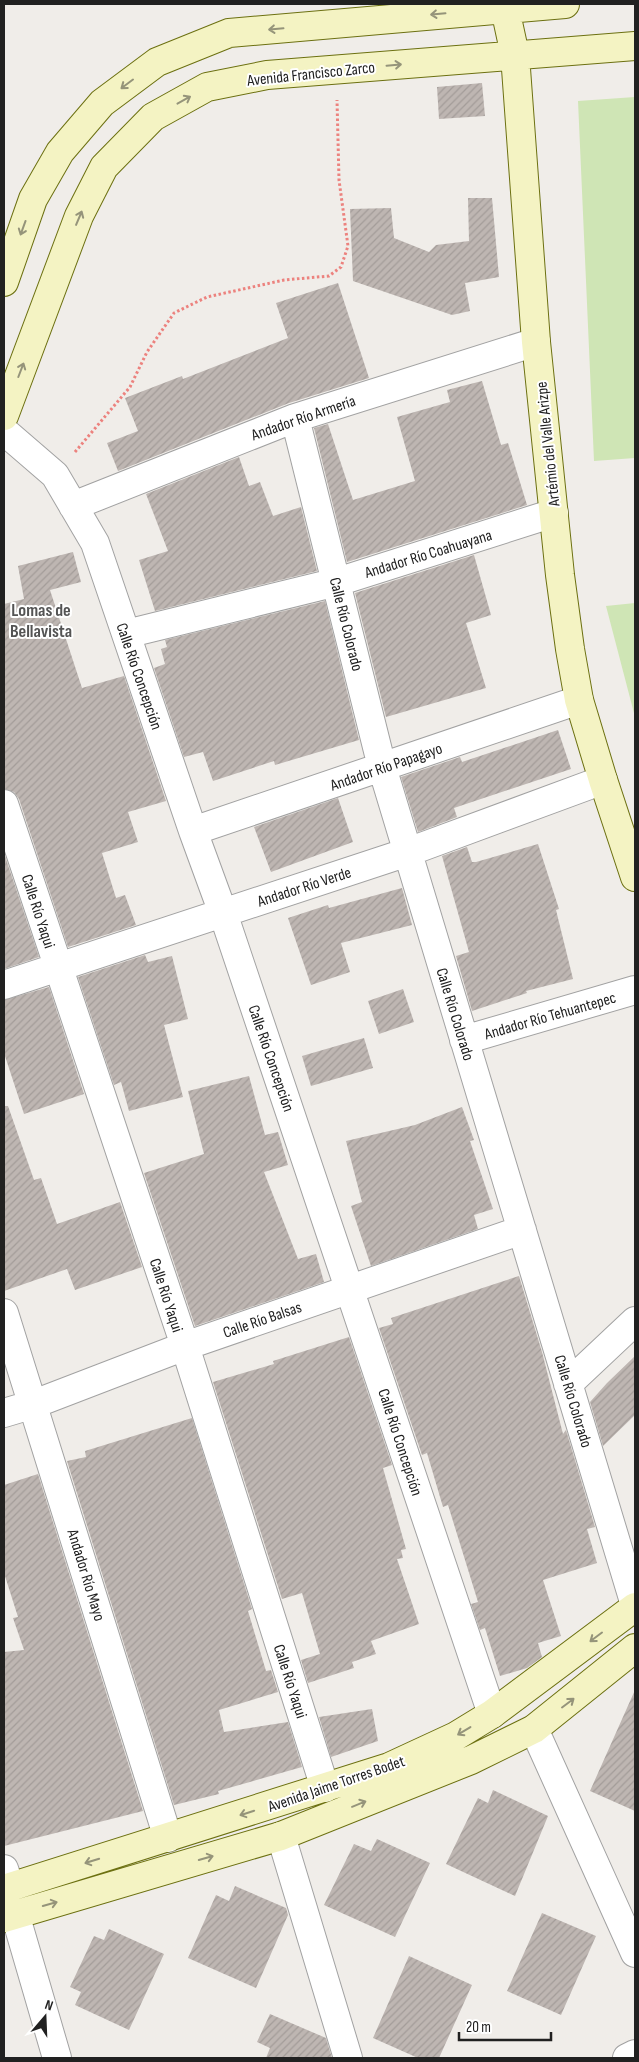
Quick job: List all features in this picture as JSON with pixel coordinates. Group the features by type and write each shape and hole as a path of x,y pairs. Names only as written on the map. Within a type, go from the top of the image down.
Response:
{"street":[{"path":"4,282 34,199 60,152 102,102 157,62 229,34 504,6 565,4"},
{"name":"Artémio del Valle Arizpe","path":"504,6 514,55 536,342 562,594 580,700 603,780 635,877"},
{"name":"Avenida Francisco Zarco","path":"4,416 80,216 104,168 154,117 207,87 267,75 635,46"},
{"name":"Andador Río Armería","path":"73,506 295,418 536,342"},
{"name":"Calle Río Colorado","path":"295,418 382,767 635,1606"},
{"name":"Calle Río Concepción","path":"4,431 55,475 95,543 193,831 223,913 492,1714"},
{"name":"Andador Río Coahuayana","path":"126,634 337,582 554,514"},
{"name":"Andador Río Papagayo","path":"193,831 580,700"},
{"name":"Andador Río Verde","path":"4,985 408,852 603,780"},
{"name":"Calle Río Yaqui","path":"4,804 184,1346 325,1788"},
{"name":"Andador Río Tehuantepec","path":"464,1040 635,990"},
{"name":"Calle Río Balsas","path":"4,1413 34,1404 184,1346 522,1230"},
{"name":"Andador Río Mayo","path":"4,1313 34,1404 168,1838"},
{"path":"568,1384 635,1321"},
{"name":"Avenida Jaime Torres Bodet","path":"6,1882 168,1838 389,1768 456,1736 492,1714 635,1606"},
{"name":"Avenida Jaime Torres Bodet","path":"10,1916 280,1836 471,1760 534,1729 635,1648"},
{"path":"534,1729 635,1953"},
{"path":"280,1836 348,2058"},
{"path":"10,1916 57,2058"},
{"path":"627,2058 635,2054"}],"path":[{"path":"55,475 130,387 147,352 174,313 207,297 284,280 329,276 341,267 348,246 340,180 336,70"}],"green space":[{"path":"635,97 635,458 594,461 578,101"},
{"path":"635,603 635,717 606,606"}],"building":[{"path":"482,83 485,116 439,119 437,87"},
{"path":"468,198 492,198 499,277 465,283 470,311 452,315 353,281 350,209 391,208 394,238 429,252 436,245 469,241"},
{"path":"338,283 369,378 289,403 118,471 107,443 138,431 125,398 182,376 183,379 288,338 276,303"},
{"path":"482,381 501,445 508,443 527,505 347,562 314,428 328,424 353,500 415,481 397,417 450,402 447,390"},
{"path":"239,457 249,486 260,482 273,516 301,507 317,571 155,611 139,560 168,551 146,494"},
{"path":"73,552 81,582 50,590 82,688 124,676 166,801 128,812 138,842 102,853 116,898 125,895 136,925 68,947 19,799 14,792 4,789 4,604 24,599 18,566"},
{"path":"474,555 491,615 466,623 486,688 386,717 355,593"},
{"path":"325,601 359,740 275,765 274,761 213,781 203,752 184,757 154,668 165,664 161,649 167,647 165,640"},
{"path":"558,730 571,769 454,808 457,817 418,832 401,777 460,757 462,762"},
{"path":"338,798 353,842 271,872 254,827"},
{"path":"538,844 559,909 556,910 573,979 526,991 527,993 472,1011 456,956 469,952 442,856 467,847 472,862 476,862"},
{"path":"4,853 39,957 4,969"},
{"path":"402,888 412,925 341,943 350,972 311,985 288,918 328,905 329,908"},
{"path":"145,955 148,962 172,956 188,1019 164,1025 183,1097 129,1111 121,1082 114,1085 78,977"},
{"path":"49,987 84,1094 24,1114 4,1053 4,1000"},
{"path":"403,989 414,1022 379,1034 368,1001"},
{"path":"364,1038 373,1068 311,1086 302,1056"},
{"path":"249,1076 265,1135 278,1132 288,1165 264,1172 298,1259 316,1254 324,1282 195,1326 144,1173 204,1154 188,1091"},
{"path":"4,1106 8,1106 34,1180 41,1178 57,1224 120,1202 142,1267 75,1290 67,1269 4,1291"},
{"path":"462,1107 474,1140 470,1141 493,1209 474,1215 478,1229 371,1266 351,1206 362,1202 346,1141 415,1125"},
{"path":"519,1276 542,1352 563,1434 566,1430 595,1527 587,1529 597,1563 543,1580 561,1636 538,1643 542,1657 527,1668 500,1676 485,1628 480,1630 471,1604 478,1602 448,1505 443,1507 427,1453 422,1455 379,1328 393,1324 391,1318"},
{"path":"349,1337 392,1465 383,1468 406,1549 401,1550 403,1558 397,1559 419,1624 371,1641 376,1654 352,1662 354,1668 308,1683 301,1660 320,1654 302,1593 282,1599 213,1382 274,1364 273,1361"},
{"path":"635,1356 635,1415 603,1446 590,1402"},
{"path":"192,1418 252,1609 248,1611 266,1671 271,1670 278,1692 219,1710 224,1732 288,1722 302,1767 218,1791 219,1794 174,1805 67,1461 86,1457 85,1451"},
{"path":"38,1474 143,1811 4,1846 4,1652 24,1650 13,1618 18,1617 4,1573 4,1485"},
{"path":"635,1690 635,1811 590,1791"},
{"path":"372,1709 378,1741 331,1757 319,1717"},
{"path":"493,1790 548,1816 515,1896 446,1864 478,1798 488,1803"},
{"path":"377,1839 430,1863 395,1937 324,1905 354,1844 371,1851"},
{"path":"235,1886 286,1908 288,1915 256,1988 188,1958 216,1895 229,1901"},
{"path":"542,1913 596,1936 561,2015 507,1991"},
{"path":"109,1929 164,1954 129,2030 75,2005 81,1992 70,1987 94,1936 104,1940"},
{"path":"409,1956 472,1985 439,2058 418,2058 373,2038"},
{"path":"270,2014 326,2038 332,2058 266,2058 270,2048 257,2042"}],"district":[{"name":"Lomas de Bellavista","path":"41,620"}]}
